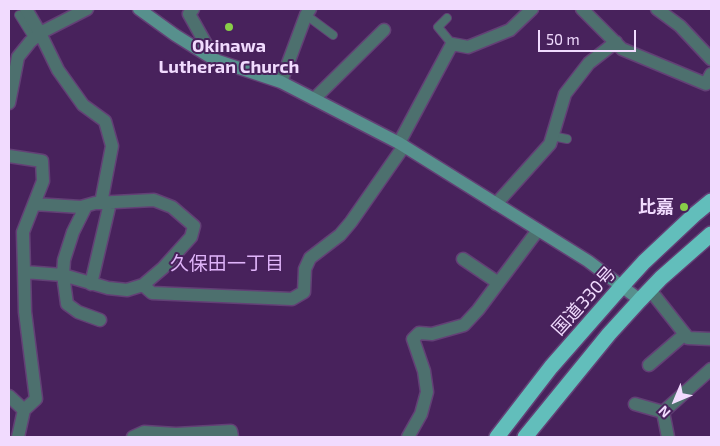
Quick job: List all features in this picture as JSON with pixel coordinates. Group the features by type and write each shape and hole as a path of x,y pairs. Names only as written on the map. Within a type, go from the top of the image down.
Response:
{"highway":[{"name":"国道330号","path":"497,437 551,367 622,286 644,262 711,201"},
{"path":"525,437 609,334 645,295 711,234"}],"street":[{"path":"9,98 18,57 37,36 87,9"},
{"path":"139,9 175,35 215,60 281,82 402,145 588,261 622,286 645,295 688,338 711,339"},
{"path":"193,9 189,14 215,60"},
{"path":"143,285 152,293 292,299 304,292 305,269 310,258 340,235 351,222 402,145 452,44 468,48 510,30 532,9"},
{"path":"582,9 622,49 706,84 711,74"},
{"path":"657,9 680,26 711,59"},
{"path":"22,12 58,70 83,105 105,121 112,146 106,203 91,284"},
{"path":"281,82 308,12"},
{"path":"314,99 384,30"},
{"path":"496,204 550,144 565,94 589,63 616,42"},
{"path":"9,156 42,162 43,181 23,232 25,312 36,399 24,410 18,437"},
{"path":"24,272 63,275 108,288 127,290 143,285 164,268 191,237 194,226 172,207 154,200 106,203 82,207 34,204"},
{"path":"86,206 73,232 64,260 63,275 67,304 78,312 100,320"},
{"path":"408,437 421,414 427,392 424,371 413,339 419,333 432,334 464,325 478,310 497,282 538,230"},
{"path":"463,258 497,282"},
{"path":"649,366 685,334"},
{"path":"663,412 711,369"},
{"path":"9,396 24,410"},
{"path":"635,404 663,412"},
{"path":"663,412 668,437"},
{"path":"134,437 144,432 176,434 231,431 232,437"}],"lane":[{"path":"308,12 333,36"},
{"path":"447,18 438,27 452,44"},
{"path":"552,136 567,139"}],"place":[{"name":"Okinawa Lutheran Church","path":"229,27"},
{"name":"比嘉","path":"684,207"}],"district":[{"name":"久保田一丁目","path":"227,264"}]}
